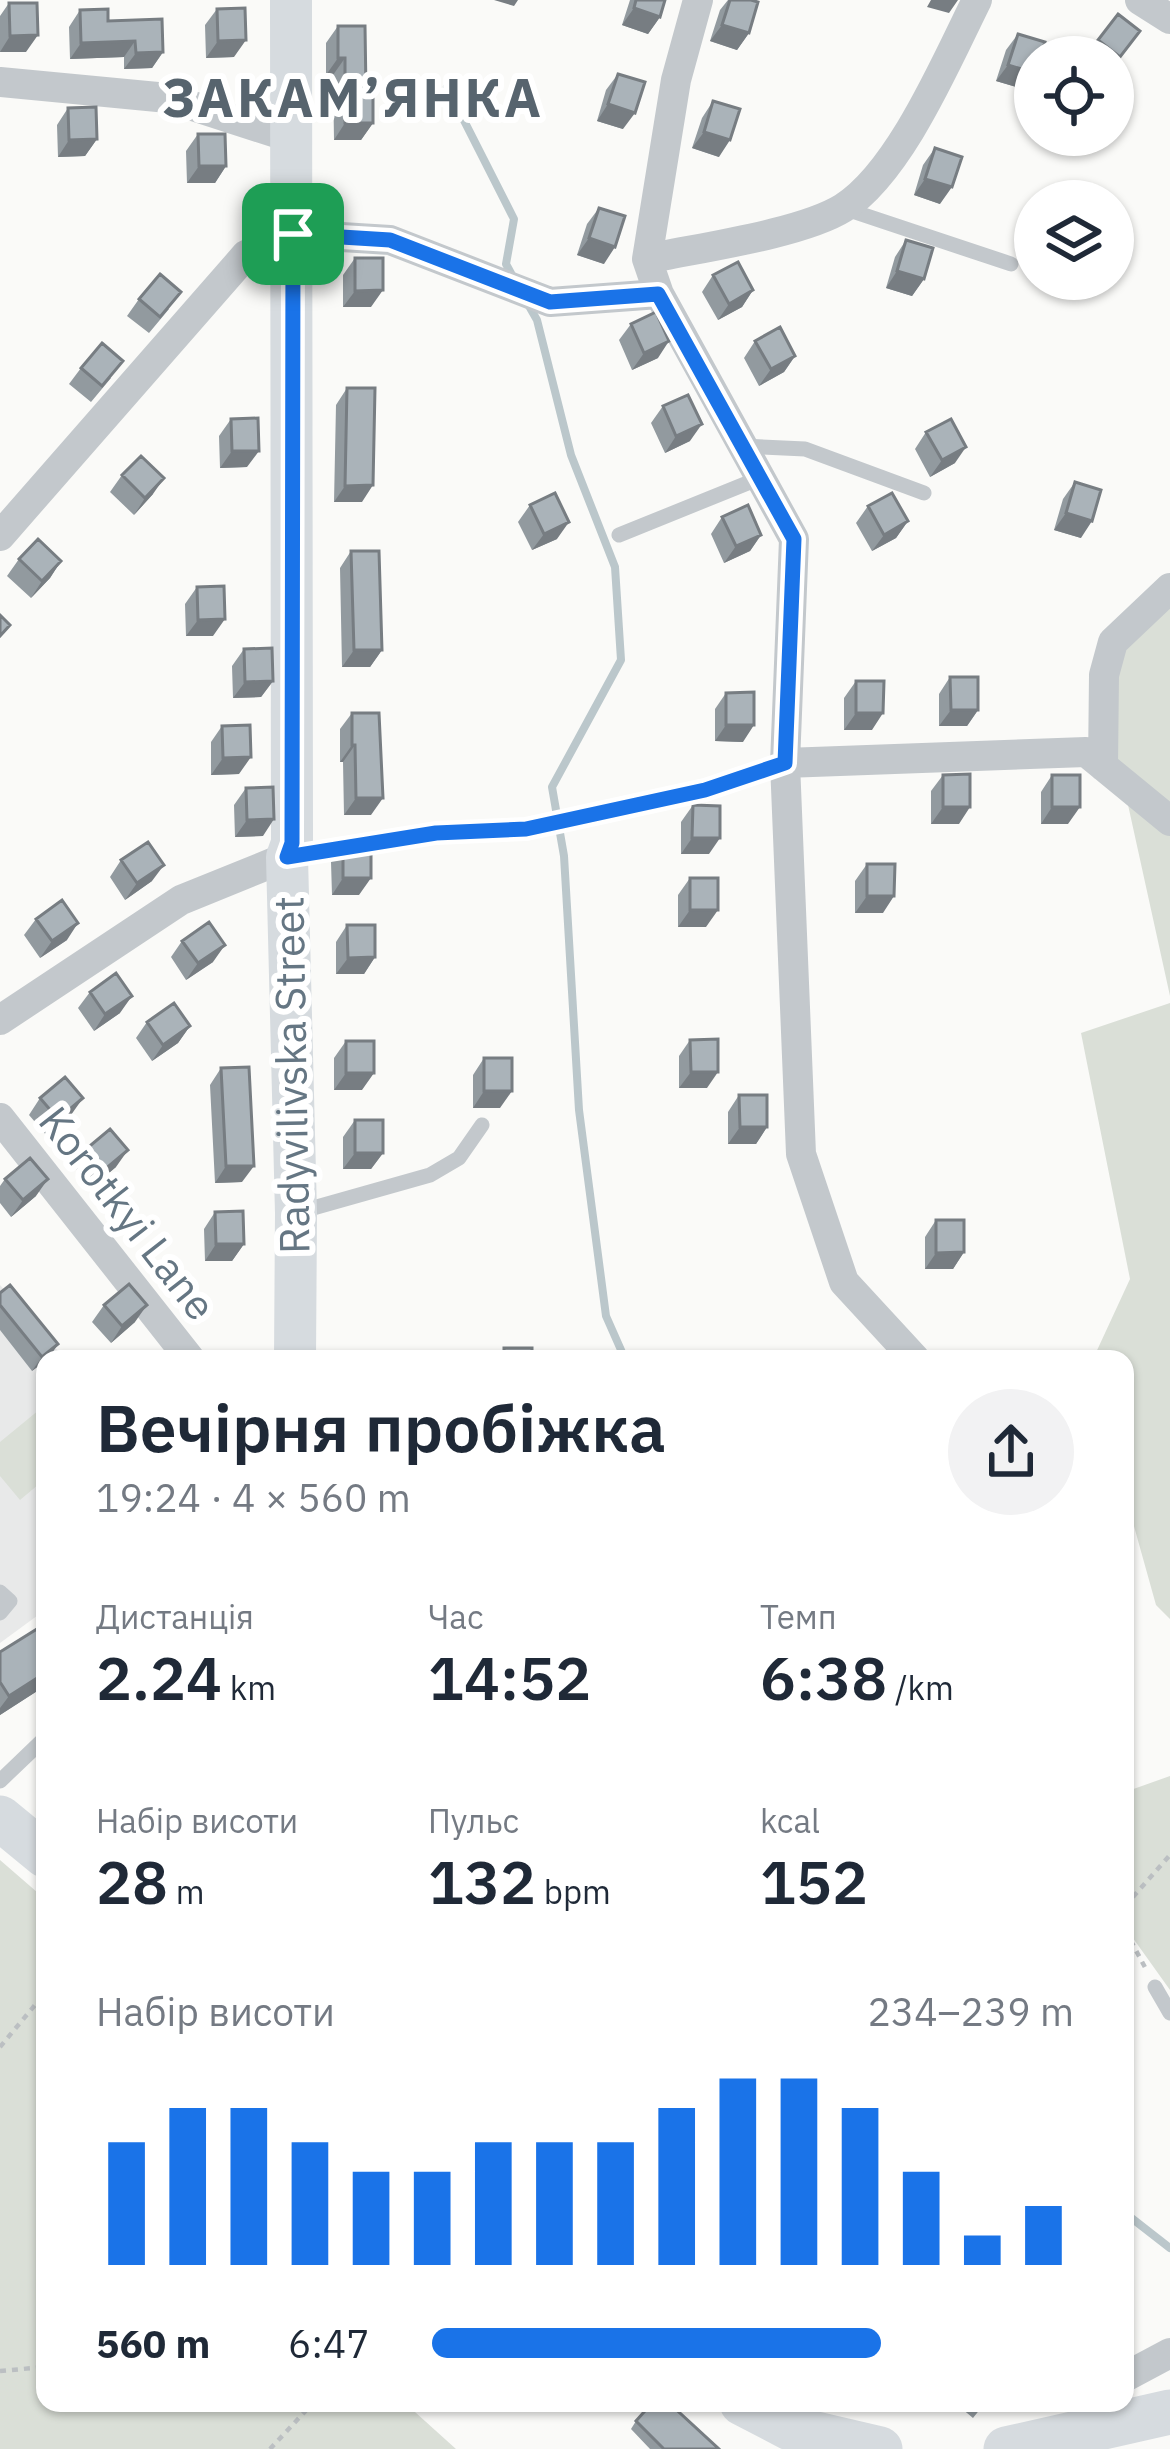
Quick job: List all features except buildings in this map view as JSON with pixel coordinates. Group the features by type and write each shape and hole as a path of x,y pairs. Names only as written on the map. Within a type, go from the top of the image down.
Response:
{"main road":[{"path":"0,1818 36,1848"},
{"path":"0,1840 36,1870"},
{"path":"722,2412 746,2428 784,2441 880,2449"},
{"path":"752,2412 784,2441"},
{"path":"1006,2449 1170,2413"},
{"path":"1091,2428 1170,2430"}],"street":[{"name":"Radyvilivska Street","path":"291,0 292,843 287,857 295,1350"},
{"path":"698,0 676,80 647,259 658,294 794,539 785,763 801,1154 844,1282 907,1350"},
{"path":"647,259 784,229 843,208 887,164 939,77 976,0"},
{"path":"1140,0 1170,19"},
{"path":"0,82 168,98 292,138"},
{"path":"0,536 246,255 293,234 390,240 550,302 658,294"},
{"path":"1103,766 1104,675 1113,642 1170,588"},
{"path":"785,763 1086,752 1170,821"},
{"path":"0,1021 181,899 287,857"},
{"name":"Korotkyi Lane","path":"0,1118 183,1350"},
{"path":"1134,2373 1170,2353"}],"lane":[{"path":"843,208 1011,264"},
{"path":"743,446 805,449 924,493"},
{"path":"619,536 760,478"},
{"path":"296,1213 430,1175 459,1158 482,1125"},
{"path":"0,1592 10,1601 0,1613"},
{"path":"0,1781 36,1747"},
{"path":"1155,1987 1170,2013"}],"path":[{"path":"287,857 436,833 526,829 705,790 785,763"},
{"path":"1134,1896 1170,1855"},
{"path":"1134,1947 1155,1987"},
{"path":"0,2047 36,2004"},
{"path":"0,2371 36,2368"},
{"path":"270,2449 305,2412"}],"shaded area":[{"path":"1170,588 1170,996 1123,782 1103,766 1104,675"},
{"path":"1170,1003 1170,1619 1156,1605 1134,1526 1134,1350 1097,1350 1130,1279 1081,1033"},
{"path":"0,1285 57,1350 36,1350 36,1617 0,1643"},
{"path":"36,1412 36,1487 20,1500 0,1476 0,1442"},
{"path":"1170,1776 1170,1990 1134,1940 1134,1789"},
{"path":"0,1860 36,1891 36,2412 415,2412 456,2449 0,2449"}],"waterway":[{"path":"447,87 514,219 506,264 513,277"},
{"path":"529,306 537,320 571,455 615,567 621,660 552,787 564,856 579,1110 606,1316 621,1350"},
{"path":"1134,2220 1170,2248"}],"district":[{"name":"ЗАКАМ’ЯНКА","path":"353,97"}],"route":[{"path":"293,234 390,240 550,302 658,294 794,539 785,763 705,790 526,829 436,833 287,857 292,843 293,234"}]}
